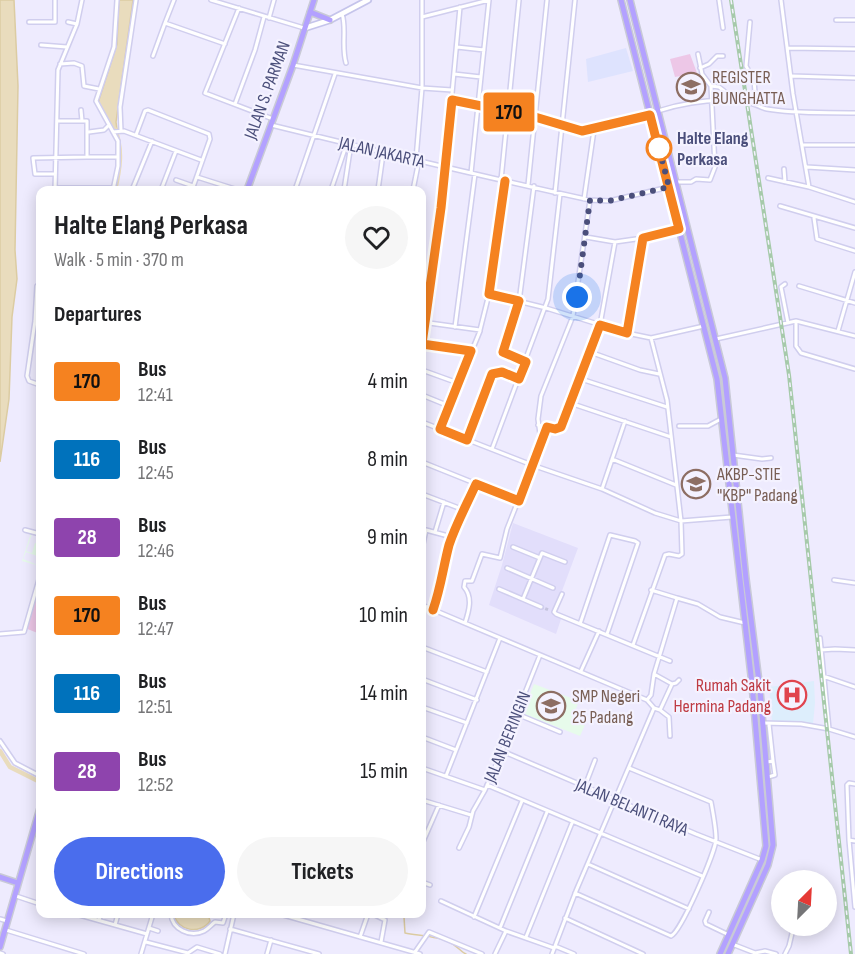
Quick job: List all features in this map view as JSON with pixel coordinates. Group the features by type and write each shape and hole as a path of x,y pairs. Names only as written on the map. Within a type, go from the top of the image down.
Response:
{"main road":[{"name":"JALAN S. PARMAN","path":"248,186 314,0"},
{"path":"305,28 330,20 368,0"},
{"path":"621,0 717,379 733,517 766,723 770,761 768,777 773,845 768,865 728,954"},
{"path":"630,0 725,378 743,579"},
{"path":"310,12 330,20"},
{"path":"675,210 683,208"},
{"path":"721,954 762,860 767,838 745,623 746,599"},
{"path":"750,664 757,663"},
{"path":"0,947 36,828"},
{"path":"0,877 18,883"}],"street":[{"path":"29,22 55,22 55,0"},
{"path":"55,186 60,64 77,24 82,0"},
{"path":"114,186 118,141 96,104 114,47 117,0"},
{"path":"119,131 120,107 136,0"},
{"path":"153,56 174,0"},
{"path":"211,0 305,28"},
{"path":"235,104 274,0"},
{"path":"414,186 422,88 422,0"},
{"path":"422,17 489,0 473,173 455,327"},
{"path":"440,429 480,330 489,294 503,181 507,112 519,0"},
{"path":"528,185 547,0"},
{"path":"555,193 575,0"},
{"path":"719,0 723,28"},
{"path":"781,0 809,187"},
{"path":"426,303 441,208 460,7"},
{"path":"165,23 225,44 238,8"},
{"path":"342,14 345,23 343,38 346,63"},
{"path":"836,20 855,20"},
{"path":"68,22 77,24"},
{"path":"750,22 746,66 754,80 756,105"},
{"name":"JALAN JAKARTA","path":"225,44 206,93 272,122 315,136 383,154 590,200 609,201 669,187"},
{"path":"41,45 67,46"},
{"path":"457,47 484,50"},
{"path":"789,48 855,49"},
{"path":"677,182 711,179 715,157 711,86 702,74 698,54"},
{"path":"700,68 709,64 716,57 723,56"},
{"path":"60,64 74,63 82,66 84,86 99,89"},
{"path":"292,65 422,88 452,90"},
{"path":"296,186 335,74"},
{"path":"454,74 481,77"},
{"path":"792,76 855,78"},
{"path":"711,86 719,87 728,94"},
{"path":"452,100 535,117 582,131 650,115"},
{"path":"658,111 692,103 731,101 766,109 855,113"},
{"path":"81,110 82,122"},
{"path":"136,135 148,110 209,134 210,139 194,186 176,180"},
{"path":"58,121 87,121 87,157"},
{"path":"88,132 104,130 108,126"},
{"path":"584,199 594,129"},
{"path":"112,132 119,131 136,135 201,160"},
{"path":"134,186 152,141"},
{"path":"332,186 349,144"},
{"path":"344,186 349,144"},
{"path":"803,145 855,145"},
{"path":"163,186 176,151"},
{"path":"379,186 383,154"},
{"path":"56,174 35,174 33,158 118,158"},
{"path":"807,167 855,170"},
{"path":"784,169 785,182"},
{"path":"197,177 225,186"},
{"path":"768,178 809,187 855,202"},
{"path":"526,362 503,352 519,301 534,186"},
{"path":"492,449 546,308 560,194"},
{"path":"541,441 538,425 541,396 573,316 590,200"},
{"path":"780,206 855,228"},
{"path":"814,217 818,239 855,251"},
{"path":"586,237 615,242 679,229"},
{"path":"627,333 643,238"},
{"path":"538,425 560,429 600,325 615,242"},
{"path":"838,331 855,272"},
{"path":"785,284 781,287 788,322"},
{"path":"800,286 855,303"},
{"path":"489,294 651,338 704,326"},
{"path":"36,302 27,376 29,381 36,384"},
{"path":"715,339 796,321 855,336"},
{"path":"796,321 796,346 801,353 855,369"},
{"path":"426,322 480,330"},
{"path":"633,645 665,555 679,556 682,554 681,520 668,407 651,338"},
{"path":"426,345 471,351"},
{"path":"590,352 640,370 659,374"},
{"path":"426,371 458,383"},
{"path":"467,440 492,374 502,372 519,379"},
{"path":"580,379 668,407"},
{"path":"426,397 449,406"},
{"path":"570,403 671,437"},
{"path":"679,426 708,426 723,419"},
{"path":"602,489 625,421"},
{"path":"426,424 532,465 602,489 655,513 681,520 733,517"},
{"path":"465,623 471,605 468,591 464,587 465,581 472,581 482,554 500,558 507,529 547,427"},
{"path":"733,455 771,458"},
{"path":"612,459 676,485"},
{"path":"426,464 519,501"},
{"path":"433,610 442,584 444,564 452,537 476,484"},
{"path":"426,495 464,510"},
{"path":"435,532 444,502"},
{"path":"25,530 36,533"},
{"path":"426,530 452,537"},
{"path":"580,624 610,535 635,541 638,543 607,634"},
{"path":"513,546 540,558"},
{"path":"523,599 542,553 565,562"},
{"path":"507,568 553,588"},
{"path":"834,580 855,583"},
{"path":"499,589 541,607"},
{"path":"0,634 24,632 36,590"},
{"path":"651,590 698,604 720,617 745,623"},
{"path":"554,612 562,594"},
{"path":"647,700 651,695 654,674 677,598"},
{"path":"426,607 647,700 654,708 669,717 670,736"},
{"path":"549,610 670,661"},
{"path":"581,671 599,631"},
{"path":"446,776 501,638"},
{"path":"820,639 830,729"},
{"path":"426,649 487,672"},
{"path":"821,650 855,650"},
{"name":"JALAN BERINGIN","path":"426,769 486,788 540,655"},
{"path":"654,674 672,684"},
{"path":"823,676 855,687"},
{"path":"660,710 672,684 679,680"},
{"path":"426,681 477,700"},
{"path":"426,708 467,723"},
{"path":"552,954 575,893 654,708"},
{"path":"517,714 560,732"},
{"path":"766,723 801,724 830,729 855,737"},
{"path":"426,739 456,750"},
{"path":"0,741 15,763 36,774"},
{"name":"JALAN BELANTI RAYA","path":"502,751 762,860"},
{"path":"585,787 595,760"},
{"path":"575,893 671,936 678,932 689,909 716,841 711,802 629,768"},
{"path":"855,784 847,785 855,907"},
{"path":"459,848 486,788 702,876"},
{"path":"426,801 472,815"},
{"path":"474,917 522,801"},
{"path":"427,832 439,805"},
{"path":"847,810 855,811"},
{"path":"500,928 547,812"},
{"path":"526,937 572,823"},
{"path":"849,840 855,841"},
{"path":"588,864 689,909"},
{"path":"426,884 430,885"},
{"path":"14,896 36,903"},
{"path":"441,901 506,931 574,954"},
{"path":"709,912 706,924 729,935"},
{"path":"92,918 147,934"},
{"path":"115,925 117,918"},
{"path":"141,954 152,918"},
{"path":"172,918 178,928 195,934 207,930 214,922 223,923 225,918"},
{"path":"225,954 233,918"},
{"path":"294,918 417,953 424,937 432,933 482,954"},
{"path":"360,937 367,918"},
{"path":"381,918 385,920 381,942"},
{"path":"565,918 643,954"},
{"path":"0,919 7,921"},
{"path":"149,928 159,931"},
{"path":"4,929 84,954"},
{"path":"230,929 319,954"},
{"path":"495,954 506,931"},
{"path":"784,954 791,936"},
{"path":"267,954 271,940"},
{"path":"146,942 186,952 198,947 220,954"},
{"path":"732,944 755,953 765,951 776,954"}],"shaded area":[{"path":"0,0 14,0 18,86 15,250 17,279 12,317 9,399 0,462"},
{"path":"119,0 133,0 116,122 117,129 113,129 98,103 117,44"},
{"path":"626,48 633,71 588,82 586,59"},
{"path":"690,54 697,73 675,77 670,59"},
{"path":"513,523 578,548 553,615 561,619 556,634 489,605"},
{"path":"31,533 36,536 32,534 26,551 32,553 36,543 36,556 26,552 23,559 36,565 22,561"},
{"path":"36,591 36,632 25,628"},
{"name":"Rumah Sakit Hermina Padang","path":"814,681 813,724 772,722 769,687"},
{"name":"SMP Negeri 25 Padang","path":"534,684 579,701 575,711 588,718 580,736 522,713"},
{"path":"175,918 209,918 210,921 201,928 189,929"}],"waterway":[{"path":"115,129 120,160 116,186"},
{"path":"0,751 10,767 36,780"},
{"path":"404,918 405,933 443,940 466,954"}],"tunnel":[{"path":"541,607 549,610"}],"railway":[{"path":"731,0 789,375 851,954"}],"bus line":[{"name":"170","path":"426,315 441,208 452,100 535,117 582,131 650,115 679,229 643,238 627,333 600,325 561,427 555,429 547,427 519,501 476,484 452,537 444,564 442,584 433,610"},
{"name":"170","path":"426,345 471,351 440,429 467,440 493,372 502,372 519,379 526,362 503,352 519,301 489,294 505,181"}],"place":[{"name":"REGISTER BUNGHATTA","path":"691,87"},
{"name":"Halte Elang Perkasa","path":"659,148"},
{"name":"AKBP-STIE \"KBP\" Padang","path":"696,484"},
{"name":"Rumah Sakit Hermina Padang","path":"792,695"},
{"name":"SMP Negeri 25 Padang","path":"551,706"}],"route":[{"path":"577,297 590,200 609,201 669,187 659,148"}]}
